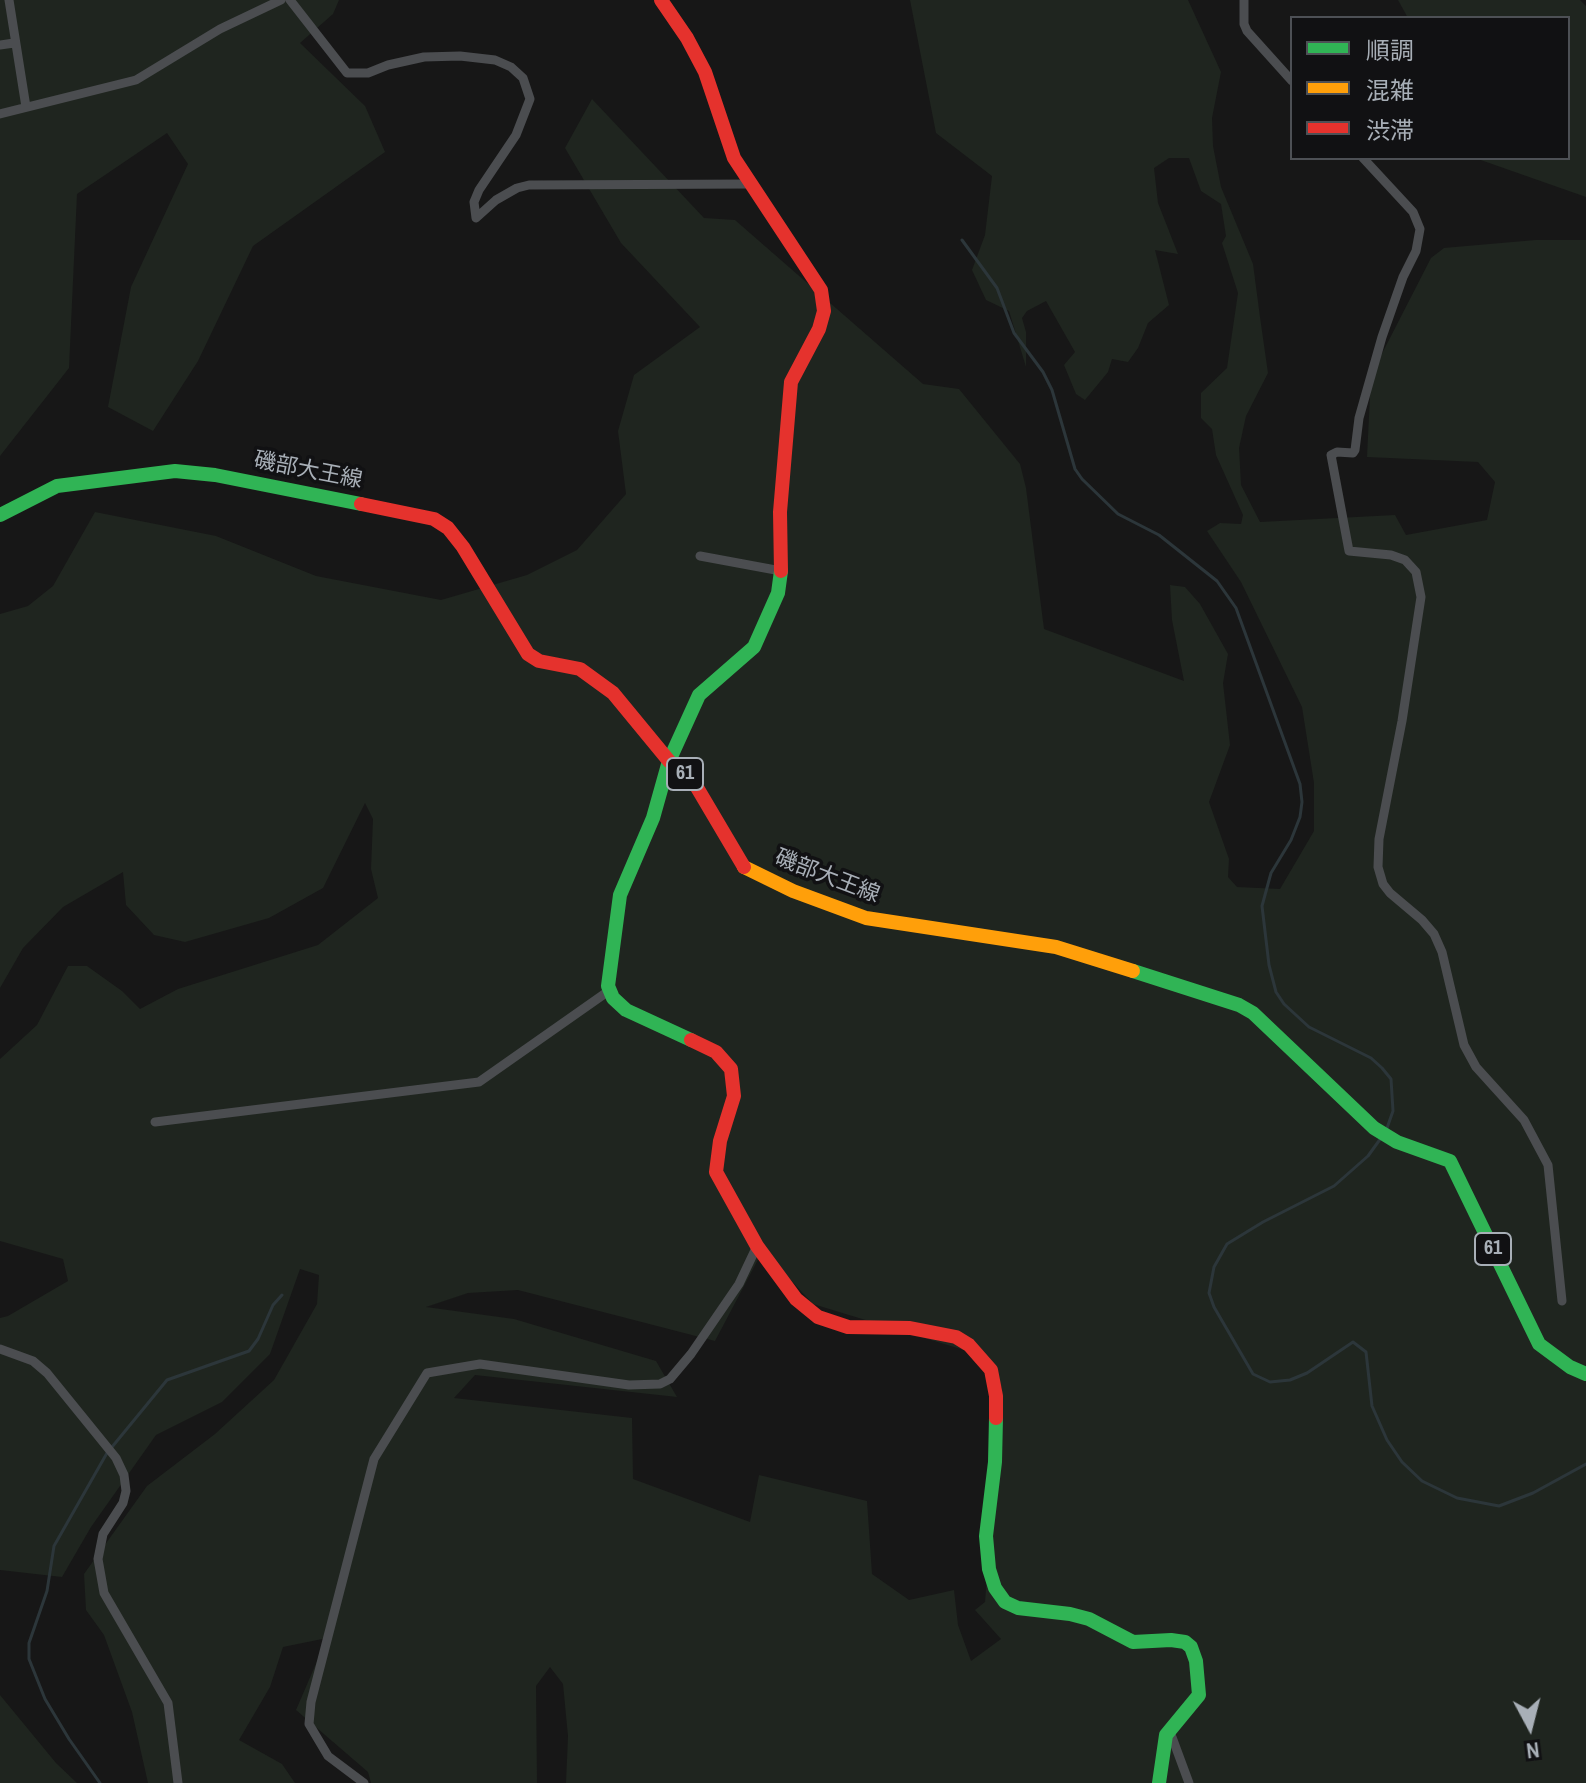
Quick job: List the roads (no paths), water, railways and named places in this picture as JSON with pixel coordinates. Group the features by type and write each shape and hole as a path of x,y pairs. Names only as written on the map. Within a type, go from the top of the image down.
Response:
{"street":[{"path":"9,0 26,107"},
{"path":"0,114 145,76 220,29 281,0"},
{"path":"290,0 347,73 368,73 424,57 460,56 495,60 511,67 523,78 530,99 516,135 479,190 474,202 476,218 496,200 529,185 752,184"},
{"path":"661,0 705,72 734,158 821,290 824,311 819,329 791,382 780,512 781,571 778,593 754,647 699,695 669,761 648,832 620,895 608,986 613,998 626,1010 716,1052 731,1069 734,1096 724,1126 716,1172 757,1246 796,1299 818,1317 848,1327 910,1328 956,1337 969,1345 991,1370 996,1396 995,1462 986,1536 989,1569 995,1588 1011,1606 1089,1619 1133,1642 1171,1640 1185,1642 1191,1647 1196,1661 1199,1695 1169,1729 1164,1740 1159,1783"},
{"path":"1244,0 1247,31 1290,79"},
{"path":"0,45 14,43"},
{"path":"1365,160 1413,212 1420,229 1416,251 1403,277 1382,337 1359,418 1355,450 1353,453 1337,452 1331,455 1349,551 1391,555 1405,560 1416,572 1421,597 1402,721 1379,839 1377,855 1380,877 1394,898 1407,906 1434,934 1442,952 1464,1045 1476,1067 1524,1120 1548,1165 1562,1301"},
{"name":"磯部大王線","path":"0,515 57,486 175,471 215,475 434,519 448,528 463,547 528,654 539,661 580,669 613,693 669,761 692,779 744,867 793,891 866,918 1056,947 1239,1005 1264,1021 1357,1112 1385,1134 1450,1161 1539,1344 1570,1367 1586,1374"},
{"path":"700,556 781,571"},
{"path":"155,1122 479,1082 610,990"},
{"path":"364,1783 328,1756 309,1724 311,1702 374,1459 427,1373 480,1364 629,1385 660,1384 670,1379 691,1354 739,1284 757,1246"},
{"path":"0,1349 33,1361 47,1373 116,1458 124,1475 126,1491 123,1503 103,1534 98,1559 104,1593 168,1703 178,1783"},
{"path":"1169,1729 1189,1783"}],"waterway":[{"path":"962,240 997,288 1014,333 1043,372 1052,390 1075,469 1082,479 1118,514 1159,535 1217,581 1236,608 1300,784 1302,802 1300,817 1291,840 1271,873 1262,906 1269,965 1276,992 1284,1004 1309,1027 1371,1058 1391,1079 1393,1111 1387,1128"},
{"path":"1381,1138 1368,1156 1334,1186 1227,1244 1214,1267 1209,1293 1214,1307 1253,1374 1270,1382 1290,1380 1307,1373 1353,1342 1366,1352 1372,1406 1387,1440 1402,1462 1422,1481 1457,1498 1499,1506 1533,1493 1586,1464"},
{"path":"112,1447 167,1380 249,1351 258,1339 273,1305 282,1295"},
{"path":"100,1783 45,1699 29,1659 29,1643 47,1591 54,1546 107,1453"}]}
